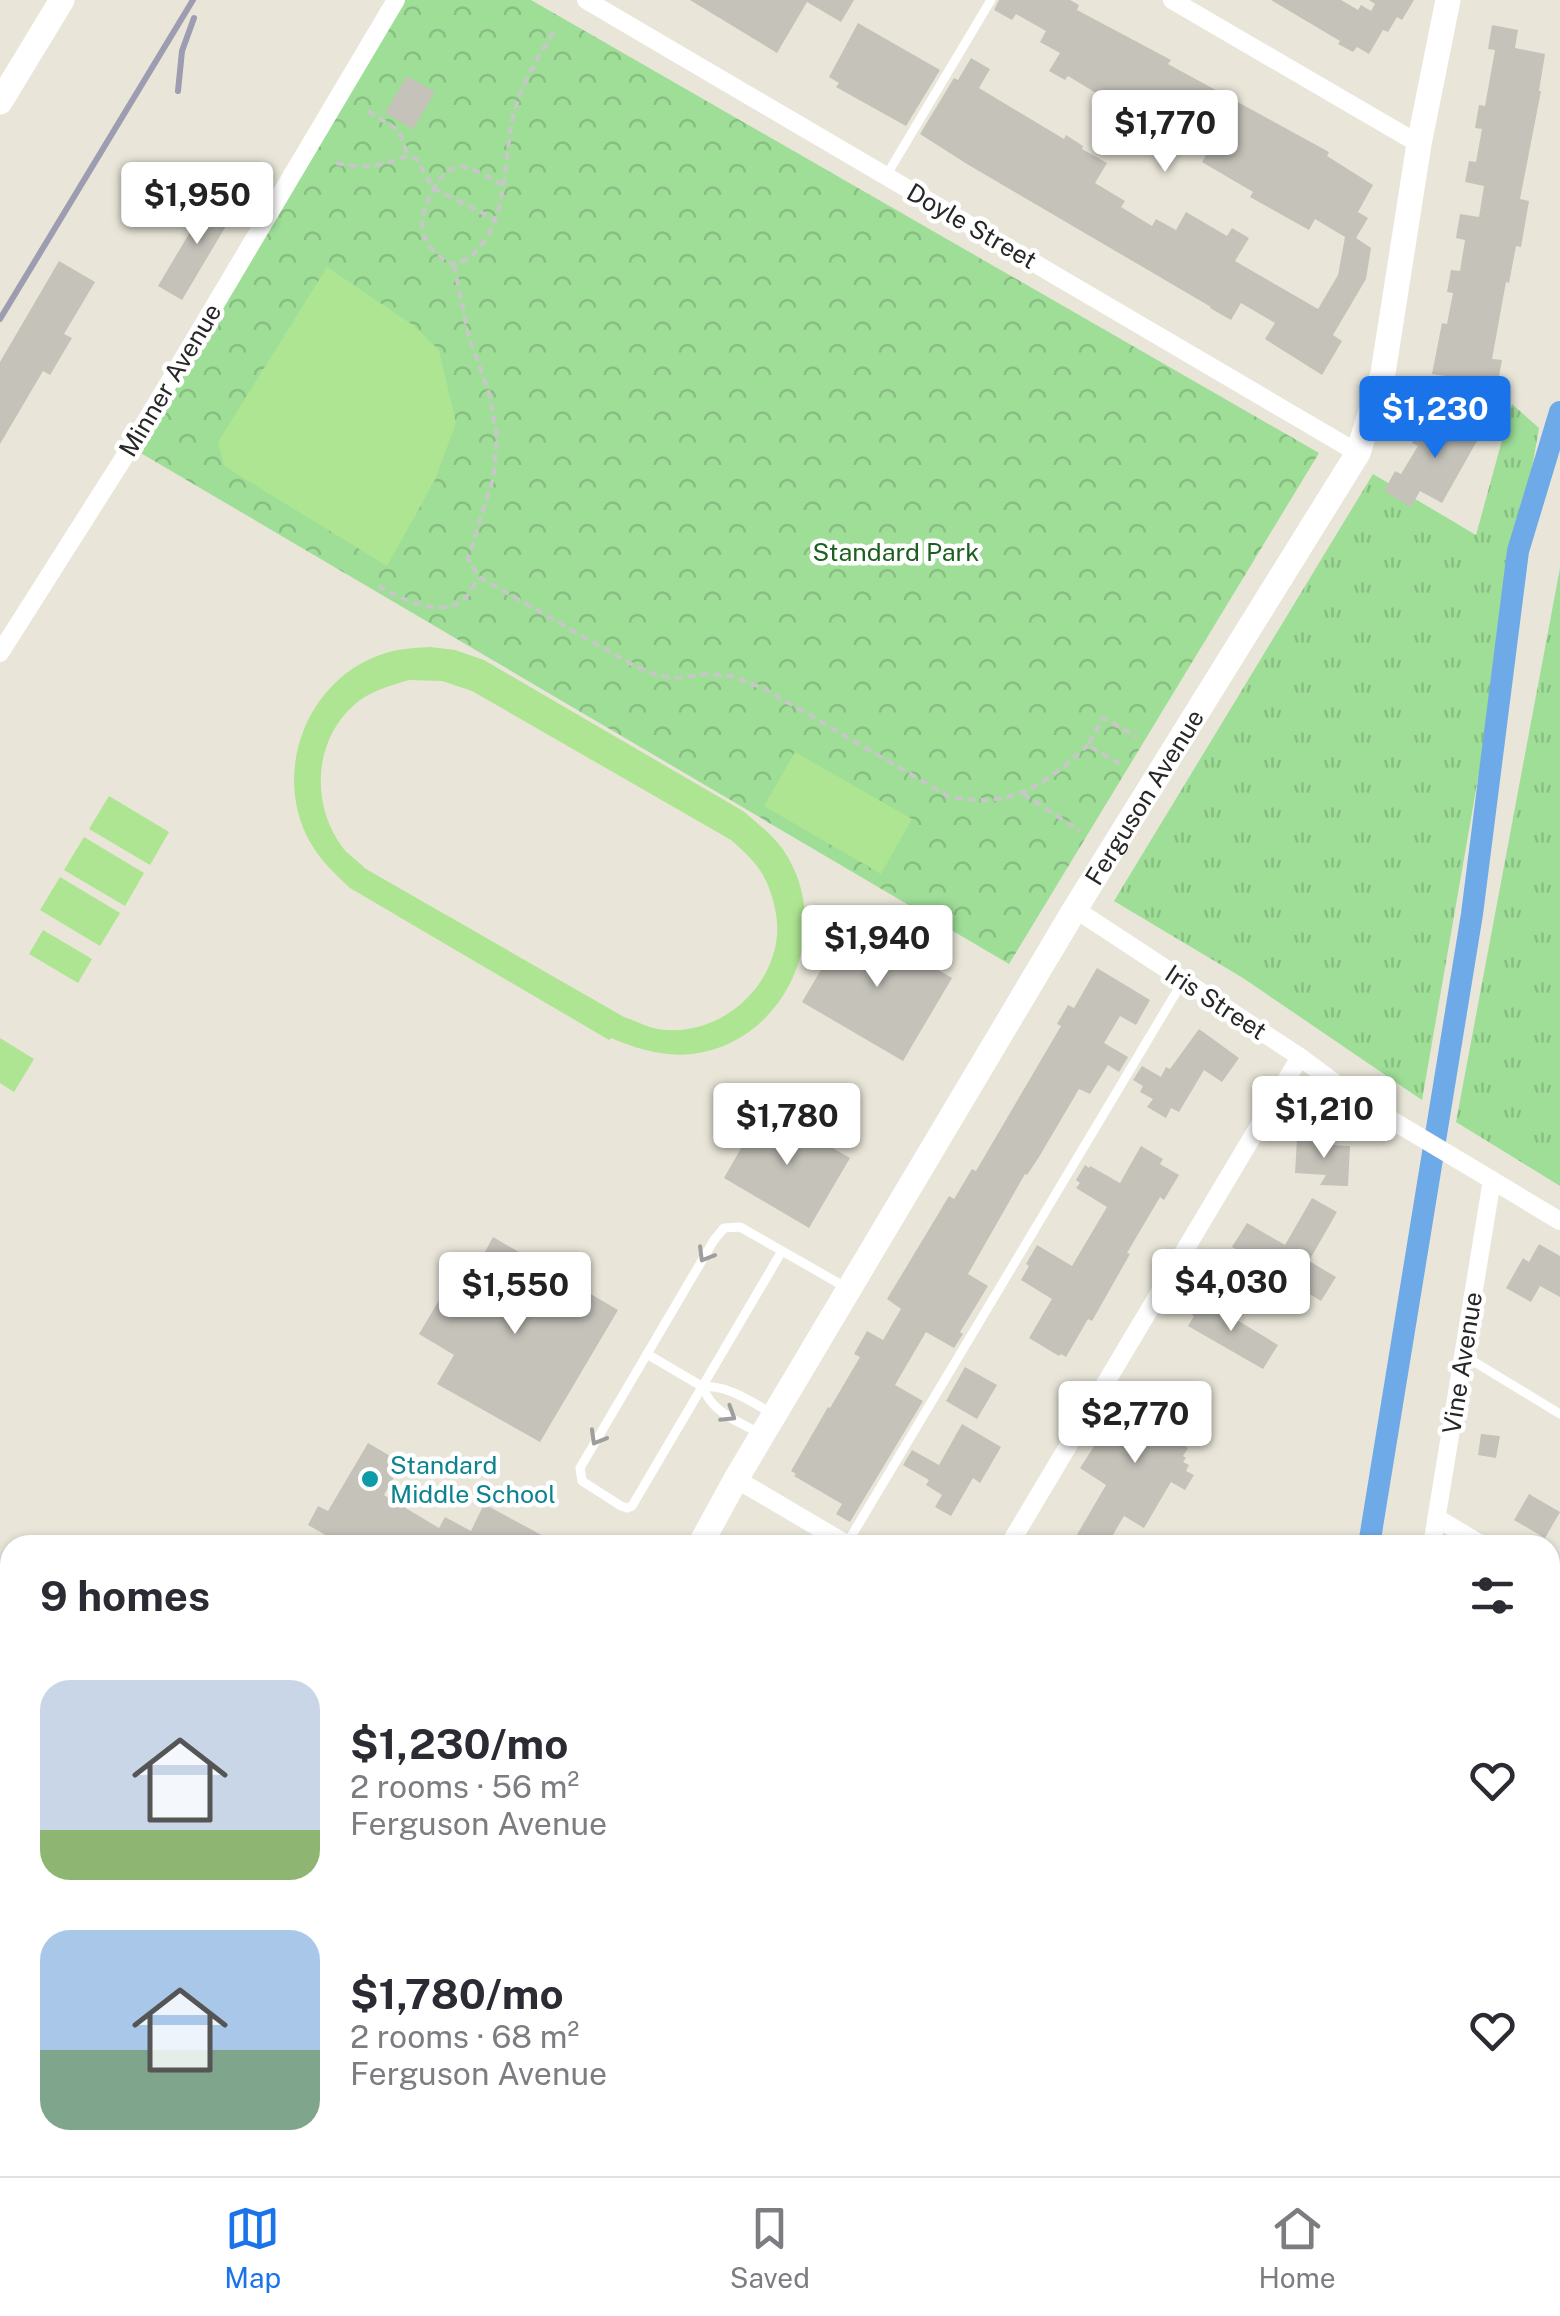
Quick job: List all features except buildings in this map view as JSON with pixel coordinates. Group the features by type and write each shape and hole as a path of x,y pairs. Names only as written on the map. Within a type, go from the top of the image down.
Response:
{"street":[{"path":"0,102 62,0"},
{"name":"Minner Avenue","path":"0,652 130,448 396,0"},
{"name":"Doyle Street","path":"586,0 1358,453"},
{"path":"1172,0 1419,144"},
{"name":"Ferguson Avenue","path":"706,1535 1075,909 1358,453 1383,374 1419,144 1448,0"},
{"name":"Iris Street","path":"1075,909 1385,1117 1560,1221"},
{"path":"1014,1535 1300,1057"},
{"name":"Vine Avenue","path":"1433,1535 1492,1180"},
{"path":"736,1480 830,1535"},
{"path":"1436,1518 1465,1535"}],"lane":[{"path":"886,176 991,0"},
{"path":"853,1535 1184,980"},
{"path":"782,1251 632,1506 622,1506 582,1482 580,1468 724,1228 740,1227 782,1251 849,1290"},
{"path":"647,1354 703,1387 726,1390 769,1426"},
{"path":"1463,1356 1560,1414"},
{"path":"703,1387 716,1408 769,1426"}],"path":[{"path":"454,266 468,260 482,245 496,220 513,117 523,84 555,29"},
{"path":"368,111 398,130 408,155 417,160 433,188 496,220"},
{"path":"336,163 370,168 408,155"},
{"path":"454,266 441,259 428,244 422,226 433,188 446,171 456,167 471,168 503,185"},
{"path":"454,266 468,334 489,393 497,438 493,479 468,558 479,577 654,674 674,678 731,676 762,688 948,796 964,800 994,800 1023,794 1048,779 1088,745 1104,718 1136,737"},
{"path":"378,586 405,601 437,606 464,599 479,577"},
{"path":"1088,745 1120,764"},
{"path":"1023,794 1080,831"}],"green space":[{"name":"Standard Park","path":"393,0 531,0 1319,453 1009,964 139,452"},
{"path":"327,267 413,325 439,350 456,423 435,480 387,566 224,466 218,442"},
{"path":"1512,404 1539,428 1422,1100 1243,978 1114,901 1373,474 1476,535"},
{"path":"1560,568 1560,1186 1456,1122"},
{"path":"430,647 484,660 743,811 786,853 802,891 805,923 801,953 791,983 774,1009 751,1030 724,1046 681,1055 609,1040 350,888 323,861 299,816 294,788 302,734 314,709 352,669 383,654","holes":["409,680 442,681 472,691 731,840 748,856 769,888 777,933 769,967 745,1000 712,1022 693,1028 653,1028 624,1017 366,869 345,851 325,813 322,794 321,775 330,737 353,706 372,693"]},
{"path":"795,752 912,819 881,874 764,806"},
{"path":"109,796 169,832 150,865 89,829"},
{"path":"84,837 144,873 125,906 64,870"},
{"path":"60,877 120,913 100,946 40,910"},
{"path":"43,930 92,959 78,983 29,954"},
{"path":"0,1038 34,1059 14,1092 0,1083"}],"waterway":[{"path":"1371,1535 1472,914 1518,551 1560,412"}],"railway":[{"path":"0,319 193,0"},
{"path":"178,91 182,51 194,18"}],"place":[{"name":"Standard Middle School","path":"370,1479"}]}
